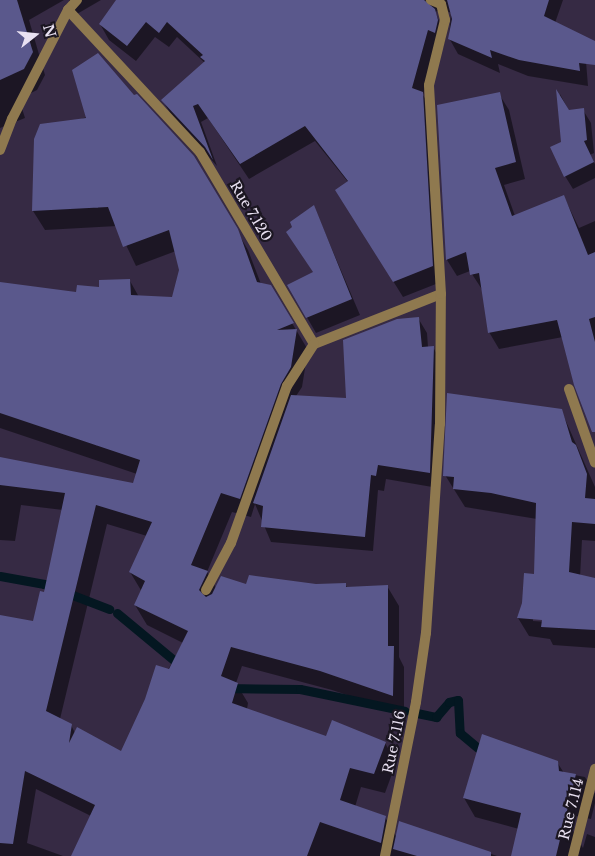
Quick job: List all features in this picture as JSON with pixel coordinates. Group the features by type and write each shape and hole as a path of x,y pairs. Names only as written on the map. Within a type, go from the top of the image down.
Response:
{"street":[{"path":"0,150 12,119 68,10 77,0"},
{"name":"Rue 7.116","path":"385,856 416,702 426,633 441,406 441,294 429,85 445,20 441,4 431,0"},
{"name":"Rue 7.120","path":"68,10 200,152 314,344"},
{"path":"206,590 231,543 287,386 314,344 441,294"},
{"path":"569,389 595,463"},
{"name":"Rue 7.114","path":"573,856 595,769"}],"building":[{"path":"0,0 17,0 33,52 24,69 0,80"},
{"path":"116,0 424,0 435,9 438,20 435,33 428,30 412,88 423,92 433,266 393,282 335,190 348,181 305,126 240,164 198,104 193,106 213,160 205,147 161,100 205,61 200,57 203,55 167,22 159,33 146,22 127,46 99,24"},
{"path":"447,0 549,0 544,16 595,41 595,65 579,63 580,71 519,60 490,50 492,58 448,39 452,19"},
{"path":"98,53 134,95 137,94 194,156 238,229 257,282 271,285 294,323 277,330 297,329 291,367 281,384 240,499 221,493 191,565 208,571 199,590 206,597 212,594 221,576 246,584 249,575 316,584 346,583 346,587 388,585 388,646 394,646 393,696 320,671 231,647 221,676 238,683 232,703 326,736 332,720 386,742 374,774 350,768 340,800 386,816 381,843 320,822 307,856 71,856 95,805 25,771 13,844 0,843 0,615 33,621 40,591 44,592 65,493 0,485 0,457 133,483 140,460 0,413 0,282 76,292 77,285 99,287 99,280 130,279 131,295 172,297 179,270 169,230 123,247 108,207 32,211 34,139 40,124 86,118 72,70","holes":["96,505 152,522 129,572 145,581 134,605 188,631 169,669 156,665 145,699 121,751 77,727 69,743 72,724 46,711"]},
{"path":"556,89 569,110 584,108 587,140 584,141 594,162 564,177 550,147 561,142"},
{"path":"500,92 516,162 495,168 512,216 564,195 588,255 595,252 595,317 589,319 595,342 595,432 592,432 574,385 557,320 488,333 479,273 470,275 466,252 446,260 437,105"},
{"path":"314,205 352,299 306,318 287,285 313,272 286,232 292,227 290,222"},
{"path":"419,317 422,347 434,346 430,473 378,465 376,476 371,475 365,537 261,527 263,506 253,503 291,395 346,398 343,340 397,319"},
{"path":"447,393 562,409 572,442 576,445 587,474 585,498 595,499 595,524 572,522 569,572 595,578 595,630 541,627 542,620 517,618 522,603 524,573 534,574 536,503 491,493 453,489 454,477 443,476"},
{"path":"482,734 558,761 559,771 576,774 556,856 511,856 521,813 463,798"},
{"path":"399,821 491,852 491,856 417,856 393,849"}],"waterway":[{"path":"0,576 44,584 109,609"},
{"path":"117,613 182,667"},
{"path":"225,688 300,689 405,711"},
{"path":"412,712 436,717 449,702 458,700 460,733 478,748"}]}
